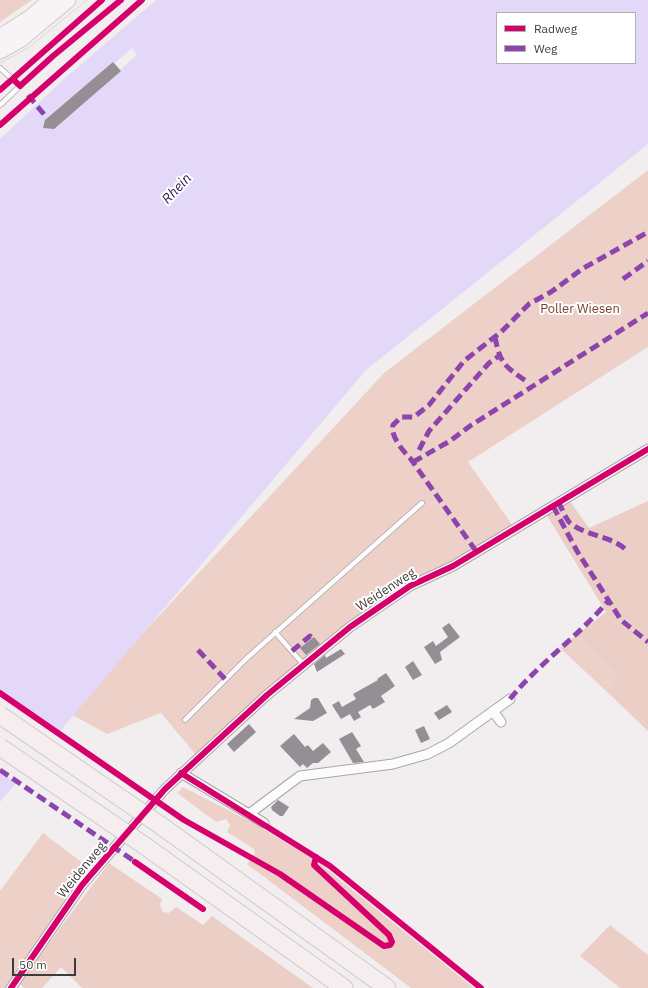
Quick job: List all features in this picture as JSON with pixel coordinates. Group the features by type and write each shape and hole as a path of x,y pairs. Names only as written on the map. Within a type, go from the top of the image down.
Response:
{"highway":[{"path":"0,715 160,825 387,988"},
{"path":"0,747 145,846 344,988"}],"main road":[{"path":"0,37 31,17 51,0"},
{"path":"0,51 20,40 68,0"}],"street":[{"name":"Weidenweg","path":"11,988 82,885 165,789 268,695 350,627 410,586 453,566 648,448"},
{"path":"249,814 295,778 393,764 428,754 449,743 492,710 510,699"},
{"path":"492,710 501,722"},
{"path":"181,773 264,823"}],"lane":[{"path":"0,68 20,86 0,105"},
{"path":"185,720 220,684 275,632 422,502"},
{"path":"275,632 304,665"}],"green space":[{"path":"0,0 32,0 0,22"},
{"name":"Poller Wiesen","path":"648,170 648,347 468,462 513,526 448,565 402,587 196,755 161,713 107,734 69,713 384,373"},
{"path":"577,635 618,676 605,690 560,648"},
{"path":"183,787 255,824 318,862 474,988 411,988 247,864 255,853 254,849 227,832 230,825 226,819 216,822 177,793"},
{"path":"43,833 91,869 5,988 0,988 0,891"}],"shaded area":[{"path":"569,500 589,528 648,501 648,731 605,690 618,676 577,635 606,612 546,514"},
{"path":"109,863 162,899 160,905 163,912 169,913 176,907 203,925 212,916 313,988 82,988 61,967 42,988 24,988 19,983"},
{"path":"610,925 648,955 648,988 620,988 580,956"}],"water":[{"name":"Rhein","path":"156,0 648,0 648,144 366,370 0,802 0,139 64,79"}],"pier":[{"path":"132,48 137,55 120,70 115,63"},
{"path":"0,689 62,732 18,784 0,772"}],"building":[{"path":"113,62 121,71 54,129 43,128 45,120"},
{"path":"449,623 460,637 440,652 442,660 435,664 424,647 433,641 436,646 448,637 442,628"},
{"path":"314,637 320,644 306,655 300,648"},
{"path":"341,649 345,654 317,672 314,664 325,655 326,658"},
{"path":"413,661 422,675 413,680 405,667"},
{"path":"386,673 395,686 381,696 385,702 373,709 370,705 358,712 361,717 354,721 350,714 341,719 332,705 339,701 342,707 356,699 353,694 378,680 377,679"},
{"path":"318,698 327,713 313,721 294,719 310,708 311,700"},
{"path":"447,705 452,712 439,720 434,713"},
{"path":"249,724 256,732 234,752 227,744"},
{"path":"424,726 430,739 421,743 415,730"},
{"path":"352,732 361,746 356,749 364,762 353,763 339,739"},
{"path":"294,734 305,747 308,745 313,751 323,743 331,752 318,763 313,763 307,768 303,764 300,767 280,746"},
{"path":"278,800 289,807 283,816 280,816 272,810 271,807"}],"tram line":[{"path":"0,63 28,48 87,0"}],"marked path":[{"path":"28,95 47,118"},
{"path":"476,551 397,442 393,433 393,425 401,417 414,417 429,405 464,361 501,332 529,304 551,292 582,269 648,232"},
{"path":"623,279 648,261"},
{"path":"413,462 450,441 470,426 648,313"},
{"path":"495,337 499,353 504,363 526,381"},
{"path":"419,450 429,431 489,363 499,356"},
{"path":"558,502 569,522 583,531 615,542 628,552"},
{"path":"553,506 577,551 621,620 648,642"},
{"path":"510,699 521,686 608,601"},
{"path":"292,651 310,636 312,638"},
{"path":"198,650 225,679"},
{"path":"0,770 137,863"}],"cycle path":[{"path":"0,90 102,0"},
{"path":"13,79 20,86 53,56 121,0"},
{"path":"0,125 142,0"},
{"path":"11,988 82,885 165,789 267,695 350,627 410,586 453,566 648,449"},
{"path":"0,693 184,820 280,874 384,946 390,945 392,942 389,935 314,865 316,857"},
{"path":"181,773 330,866 481,988"},
{"path":"135,862 203,909"}]}
